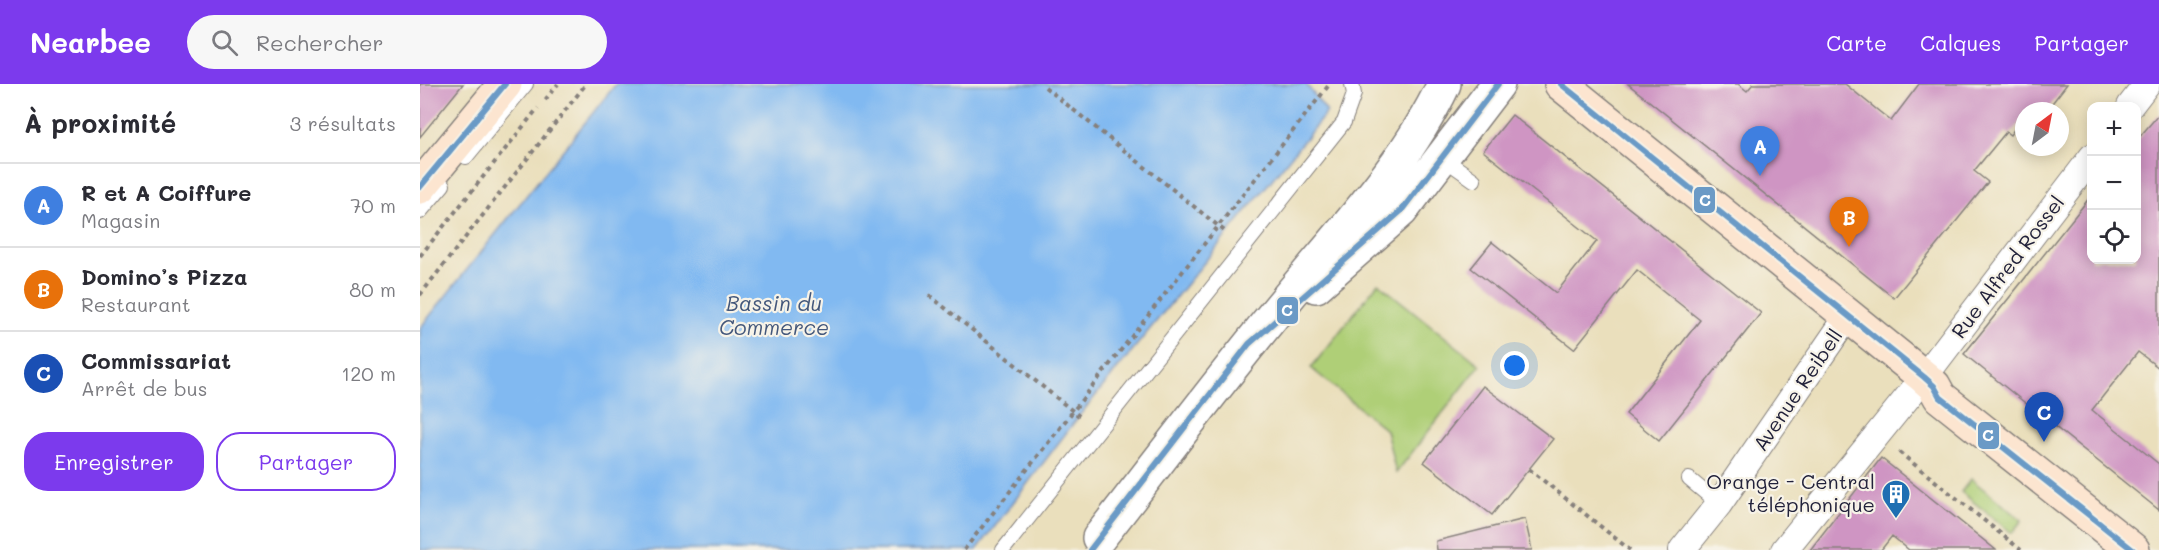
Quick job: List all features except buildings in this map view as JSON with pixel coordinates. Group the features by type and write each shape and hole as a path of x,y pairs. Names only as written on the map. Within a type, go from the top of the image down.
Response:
{"main road":[{"path":"420,187 505,84"},
{"path":"1561,84 1924,377 1934,386 1940,397 2133,550"}],"street":[{"path":"1101,546 1249,344 1399,161 1433,107 1443,84"},
{"path":"1249,344 1401,211 1498,84"},
{"path":"2133,102 2147,84"},
{"path":"2155,84 2159,87"},
{"name":"Rue Alfred Rossel","path":"1784,550 1924,377 2087,162"},
{"name":"Avenue Reibell","path":"1682,550 1719,504 1810,375 1848,316"}],"lane":[{"path":"420,212 526,84"},
{"path":"1003,550 1344,122 1354,94 1352,84"},
{"path":"1443,158 1474,180"},
{"path":"1689,479 1719,504"}],"path":[{"path":"420,256 558,84"},
{"path":"420,295 586,84"},
{"path":"964,550 1330,84"},
{"path":"1045,87 1228,234"},
{"path":"929,296 1079,416"},
{"path":"1877,435 2021,550"},
{"path":"1529,469 1630,550"}],"green space":[{"path":"1378,283 1480,365 1396,473 1386,430 1311,368"},
{"path":"1971,479 2022,520 2012,533 1961,492"}],"water":[{"name":"Bassin du Commerce","path":"616,84 1306,84 1327,112 1079,416 977,550 420,550 420,328"}],"transit line":[{"name":"C","path":"420,187 505,84"},
{"name":"C","path":"1090,550 1249,344 1401,211 1498,84"},
{"name":"C","path":"1561,84 1924,377 1934,386 1940,397 2133,550"}],"place":[{"name":"R et A Coiffure","path":"1760,176"},
{"name":"Domino’s Pizza","path":"1849,247"},
{"name":"Commissariat","path":"2044,442"},
{"name":"Orange - Central téléphonique","path":"1896,520"}]}
